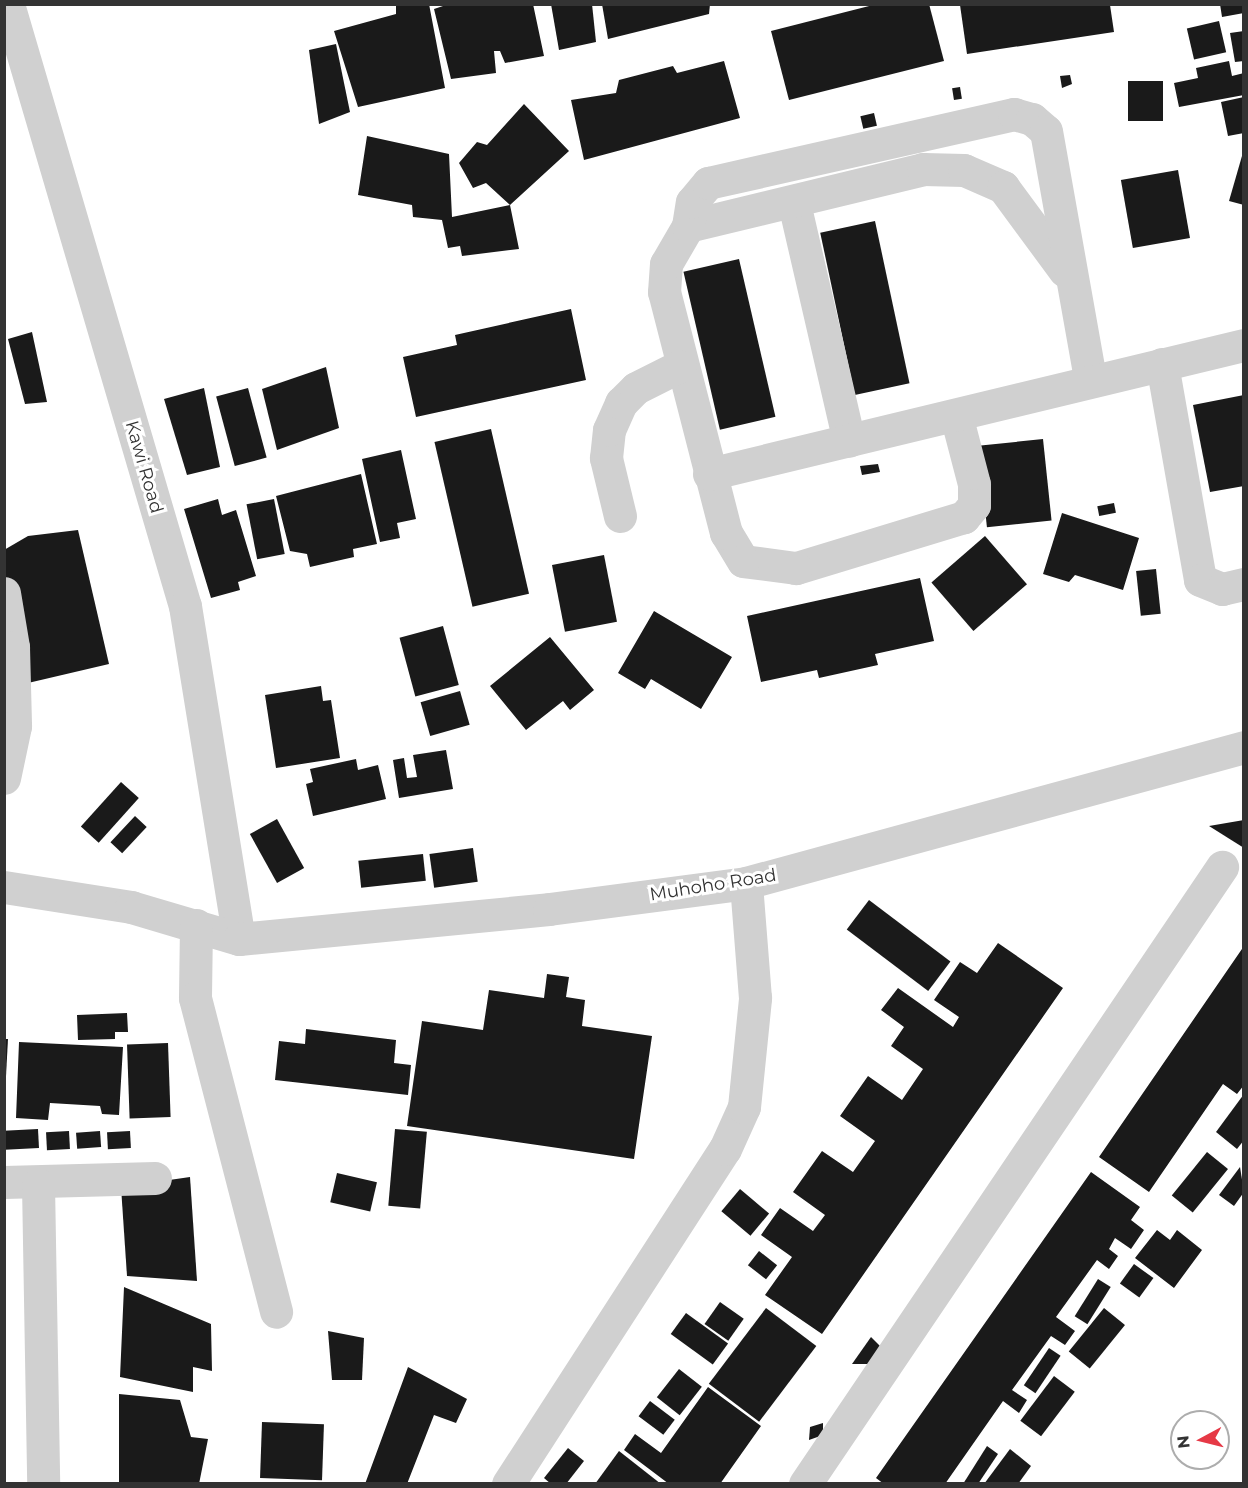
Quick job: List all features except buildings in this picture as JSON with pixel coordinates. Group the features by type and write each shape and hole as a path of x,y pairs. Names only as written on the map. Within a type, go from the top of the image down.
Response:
{"street":[{"name":"Kawi Road","path":"8,4 185,606 239,939"},
{"path":"956,415 974,484 974,505 964,517 818,563 776,569 742,561 726,533 680,366 665,273 688,226 692,202 708,183 1014,114 1046,131 1090,379"},
{"path":"688,226 794,204 923,169 964,170 1003,187 1071,280"},
{"path":"794,204 849,441"},
{"path":"709,474 956,415 1090,379 1244,345"},
{"path":"1162,364 1200,580 1222,589 1244,584"},
{"path":"620,516 606,458 609,430 621,404 636,388 680,366"},
{"path":"4,592 13,647 15,726 4,778"},
{"name":"Muhoho Road","path":"239,939 746,883 1244,747"},
{"path":"805,1484 1221,867"},
{"path":"508,1484 725,1149 744,1107 755,998 746,883"},
{"path":"4,887 120,904 239,939"},
{"path":"196,925 195,998 276,1312"},
{"path":"4,1182 38,1184 155,1178"},
{"path":"38,1184 43,1484"}]}
